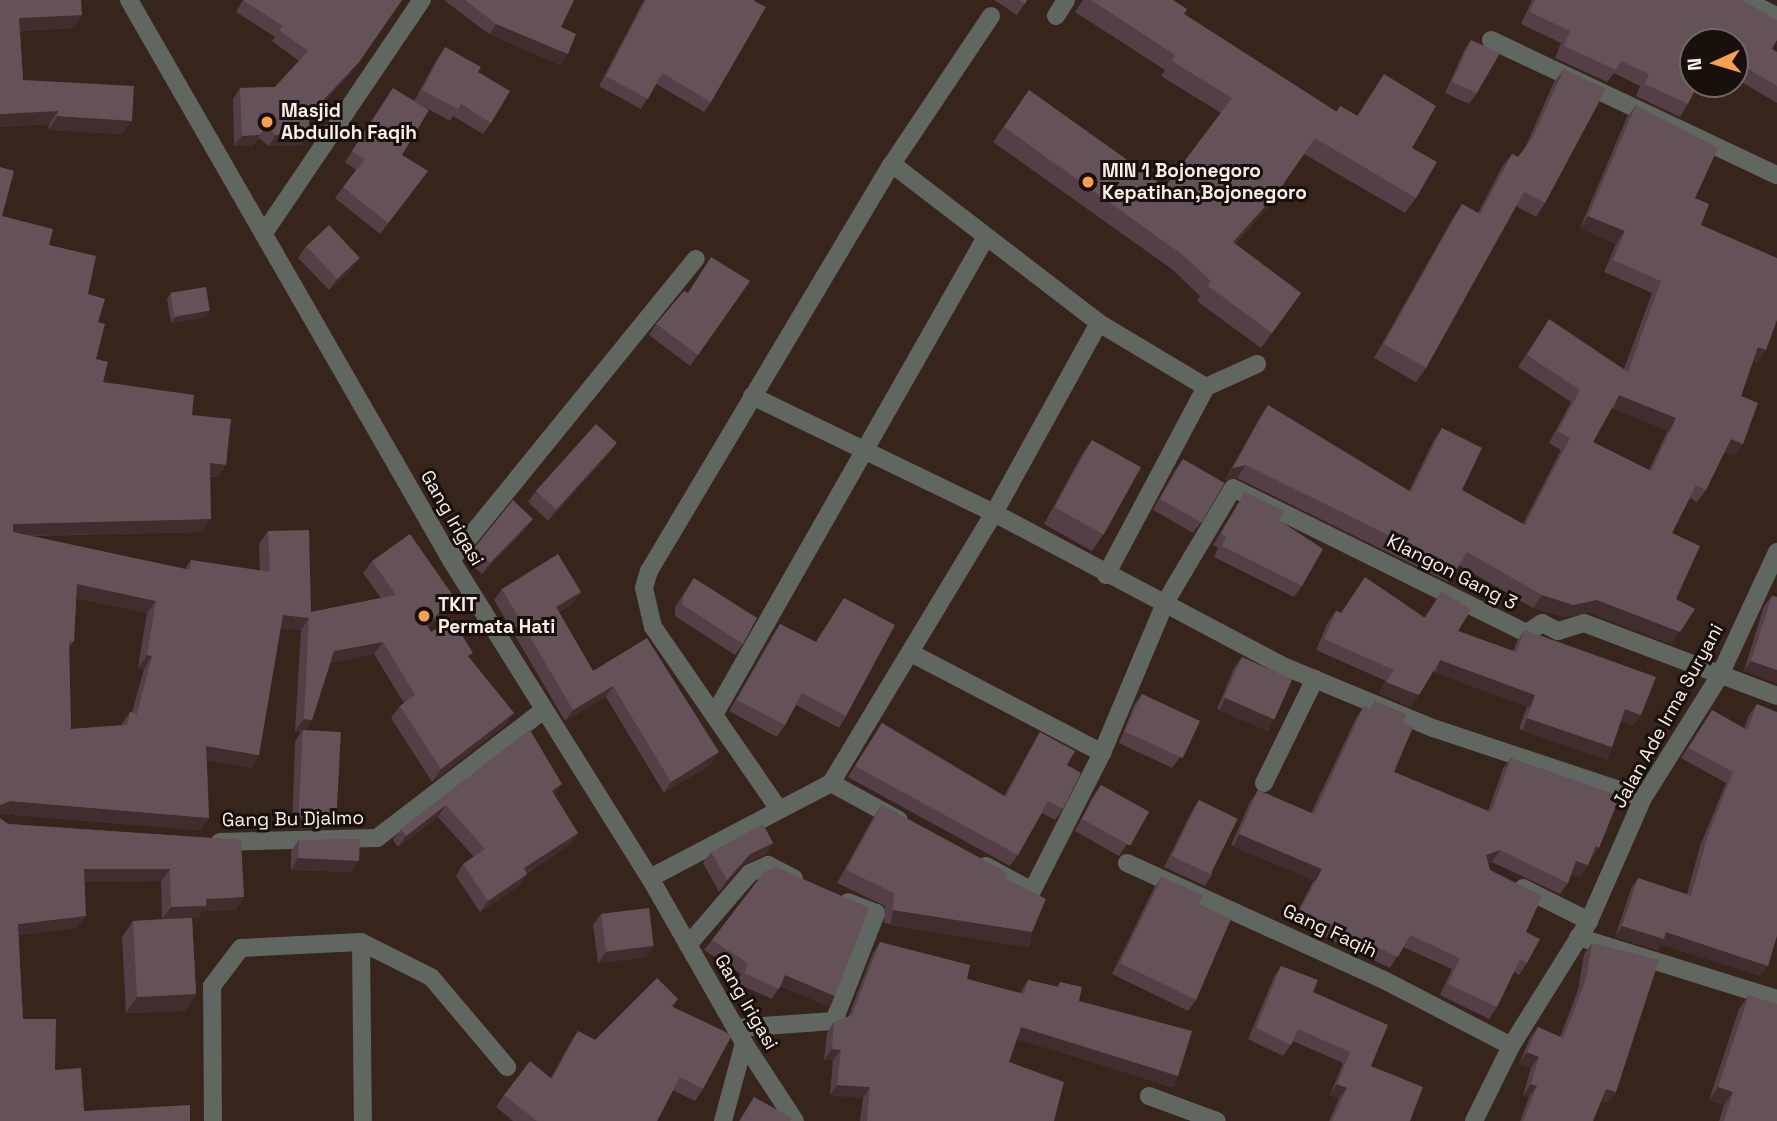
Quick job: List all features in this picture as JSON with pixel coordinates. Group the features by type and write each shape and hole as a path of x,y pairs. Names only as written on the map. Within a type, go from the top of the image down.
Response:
{"street":[{"name":"Gang Irigasi","path":"129,0 451,560 650,878 740,1035 795,1121"},
{"path":"264,233 422,0"},
{"path":"1745,0 1777,16"},
{"path":"778,808 653,627 644,588 649,571 892,164 990,16"},
{"path":"1491,40 1777,174"},
{"path":"892,164 1099,323 1206,387"},
{"path":"714,715 986,237"},
{"path":"451,560 696,260"},
{"path":"650,878 778,808 831,783 994,513 1099,323"},
{"path":"1106,575 1206,387 1257,364"},
{"path":"752,396 994,513 1106,575 1166,601 1315,679 1433,728 1643,798"},
{"name":"Klangon Gang 3","path":"1166,601 1233,488 1527,633 1542,623 1558,631 1584,623 1719,677 1777,696"},
{"name":"Jalan Ade Irma Suryani","path":"1474,1121 1511,1046 1589,921 1643,798 1719,677 1777,552"},
{"path":"973,859 1032,891 1102,753 1166,601"},
{"path":"911,653 1102,753"},
{"path":"1264,782 1315,679"},
{"name":"Gang Bu Djalmo","path":"206,842 377,838 544,710"},
{"path":"831,783 914,827"},
{"name":"Gang Faqih","path":"1127,863 1357,967 1511,1046"},
{"path":"688,945 750,873 768,864 810,886"},
{"path":"1511,882 1589,921"},
{"path":"723,1121 740,1035 834,1021 876,912 831,896"},
{"path":"1578,937 1777,999"},
{"path":"362,942 363,1121"},
{"path":"213,1121 212,986 241,948 362,942 431,977 507,1067"},
{"path":"1149,1096 1217,1121"}],"building":[{"path":"0,0 81,0 82,15 19,18 23,80 134,86 132,121 58,116 58,111 0,114"},
{"path":"244,0 402,0 359,62 309,115 309,134 276,135 267,127 260,135 242,136 240,88 275,87 308,51 279,30 283,26"},
{"path":"465,0 574,0 561,27 576,34 568,54 496,24"},
{"path":"646,0 755,0 766,7 711,102 662,73 648,99 606,76"},
{"path":"1091,0 1173,0 1187,9 1184,14 1337,112 1340,106 1358,116 1384,74 1436,106 1412,148 1437,162 1416,198 1315,138 1277,193 1233,242 1301,293 1272,333 1208,286 1211,281 1183,255 1004,127 1029,90 1165,187 1232,98 1172,61 1175,55"},
{"path":"1535,0 1742,0 1777,20 1777,40 1772,49 1777,52 1777,86 1749,69 1749,28 1679,28 1679,98 1691,98 1688,104 1645,84 1649,74 1621,61 1616,70 1564,46 1570,31 1530,12"},
{"path":"1471,40 1500,53 1477,93 1452,82"},
{"path":"445,47 481,67 478,72 510,91 491,123 461,104 458,109 422,90"},
{"path":"1564,69 1606,89 1545,203 1524,192 1426,368 1384,344 1462,204 1480,214 1512,154 1518,157 1533,137"},
{"path":"393,88 429,110 402,155 428,171 388,223 343,187 365,159 352,151"},
{"path":"1636,105 1718,148 1695,198 1709,204 1701,225 1777,258 1777,320 1766,350 1758,347 1741,396 1758,403 1743,444 1731,439 1706,490 1696,485 1672,533 1700,546 1676,599 1695,609 1680,632 1597,600 1573,605 1542,595 1467,552 1457,569 1246,465 1233,468 1268,405 1411,492 1442,428 1482,448 1462,490 1525,525 1570,438 1558,431 1580,390 1527,355 1549,319 1628,372 1661,281 1613,260 1625,231 1588,216","holes":["1619,395 1676,418 1651,471 1593,442"]},
{"path":"0,167 14,171 2,216 53,229 49,245 96,256 88,294 105,299 98,322 105,324 96,359 108,362 103,382 194,395 192,415 231,419 226,465 210,463 211,519 13,524 13,532 190,570 191,560 270,572 268,531 309,530 311,612 396,595 372,561 410,534 454,597 427,626 431,632 452,619 473,653 468,656 514,713 441,769 400,706 415,695 383,642 334,651 312,720 304,719 309,618 283,615 259,755 206,746 209,818 10,801 0,805","holes":["77,584 156,601 147,655 152,656 137,714 130,712 127,725 71,729 69,641 74,641"]},
{"path":"329,225 360,258 337,279 306,246"},
{"path":"711,257 750,281 698,355 656,324 684,291 688,293"},
{"path":"206,287 210,311 174,316 170,293"},
{"path":"596,424 617,443 557,510 536,491"},
{"path":"1092,440 1141,467 1104,534 1055,507"},
{"path":"1183,459 1225,483 1202,523 1160,499"},
{"path":"1245,492 1284,511 1279,520 1323,549 1302,586 1222,546 1226,537 1221,533"},
{"path":"513,500 533,519 490,563 474,548"},
{"path":"558,554 581,592 556,607 593,671 647,638 719,752 671,782 613,686 573,710 502,589"},
{"path":"1365,577 1425,618 1442,591 1471,610 1458,631 1516,652 1525,630 1656,677 1641,715 1625,709 1612,747 1527,718 1535,695 1440,660 1419,695 1386,682 1394,670 1324,639 1336,611 1341,613"},
{"path":"694,578 757,618 743,644 683,605 683,596"},
{"path":"1772,596 1777,597 1777,670 1751,661"},
{"path":"844,598 895,625 846,716 802,693 785,725 737,700 780,624 816,642"},
{"path":"1242,657 1292,679 1274,720 1224,697"},
{"path":"1142,694 1200,721 1183,758 1125,731"},
{"path":"1375,701 1407,715 1402,722 1413,727 1394,772 1491,812 1511,758 1620,796 1599,848 1596,846 1588,865 1576,861 1568,883 1500,850 1486,855 1490,870 1542,896 1526,932 1540,939 1527,963 1520,959 1497,1007 1448,984 1460,958 1410,935 1398,957 1300,910 1322,869 1239,834 1258,790 1314,814 1364,706 1370,709"},
{"path":"1757,704 1777,712 1777,936 1768,966 1666,932 1664,939 1622,926 1638,878 1691,896 1708,835 1733,772 1689,748 1712,710 1747,730"},
{"path":"882,723 1006,797 1040,732 1075,751 1067,765 1081,773 1063,809 1048,801 1018,855 855,766"},
{"path":"303,730 341,732 336,819 298,817"},
{"path":"530,730 562,784 552,791 578,833 524,868 527,874 488,901 463,864 485,849 446,805 406,836 401,829"},
{"path":"1101,785 1149,812 1130,846 1082,819"},
{"path":"1199,800 1238,819 1210,875 1172,856"},
{"path":"882,805 1008,873 1005,878 1046,899 1032,932 893,910 894,893 846,870"},
{"path":"0,818 8,824 241,840 244,897 206,899 206,906 171,907 170,869 84,869 86,916 18,924 23,1019 56,1019 55,1070 81,1068 84,1111 190,1105 190,1121 0,1121"},
{"path":"763,824 773,843 750,854 727,880 711,852"},
{"path":"360,839 359,861 298,858 299,840"},
{"path":"776,867 869,908 835,996 785,975 779,989 744,973 748,963 712,940 764,872"},
{"path":"1162,877 1203,895 1199,904 1231,919 1196,1000 1120,963"},
{"path":"649,908 654,946 606,952 601,914"},
{"path":"192,918 196,994 137,997 133,921"},
{"path":"880,942 970,965 967,979 1024,994 1028,980 1059,987 1060,982 1082,987 1079,1001 1192,1031 1178,1076 1021,1027 1009,1062 1064,1082 1054,1121 867,1121 870,1087 837,1085 841,1050 832,1049 834,1022 852,1015"},
{"path":"1592,943 1659,960 1616,1092 1606,1089 1593,1121 1523,1121 1537,1086 1531,1084 1539,1057 1527,1052 1538,1027 1563,1038 1586,979"},
{"path":"1281,966 1318,980 1313,992 1388,1025 1371,1066 1423,1087 1410,1121 1332,1121 1347,1088 1337,1084 1350,1052 1298,1029 1291,1045 1256,1028"},
{"path":"657,978 678,999 671,1006 732,1035 703,1089 680,1077 657,1121 537,1121 504,1095 530,1061 552,1079 578,1031 595,1040"},
{"path":"1749,995 1777,1004 1777,1121 1724,1121 1733,1092 1718,1087"},
{"path":"754,1097 792,1118 790,1121 740,1121"}],"place":[{"name":"Masjid Abdulloh Faqih","path":"267,122"},
{"name":"MIN 1 Bojonegoro Kepatihan,Bojonegoro","path":"1088,182"},
{"name":"TKIT Permata Hati","path":"424,616"}]}
